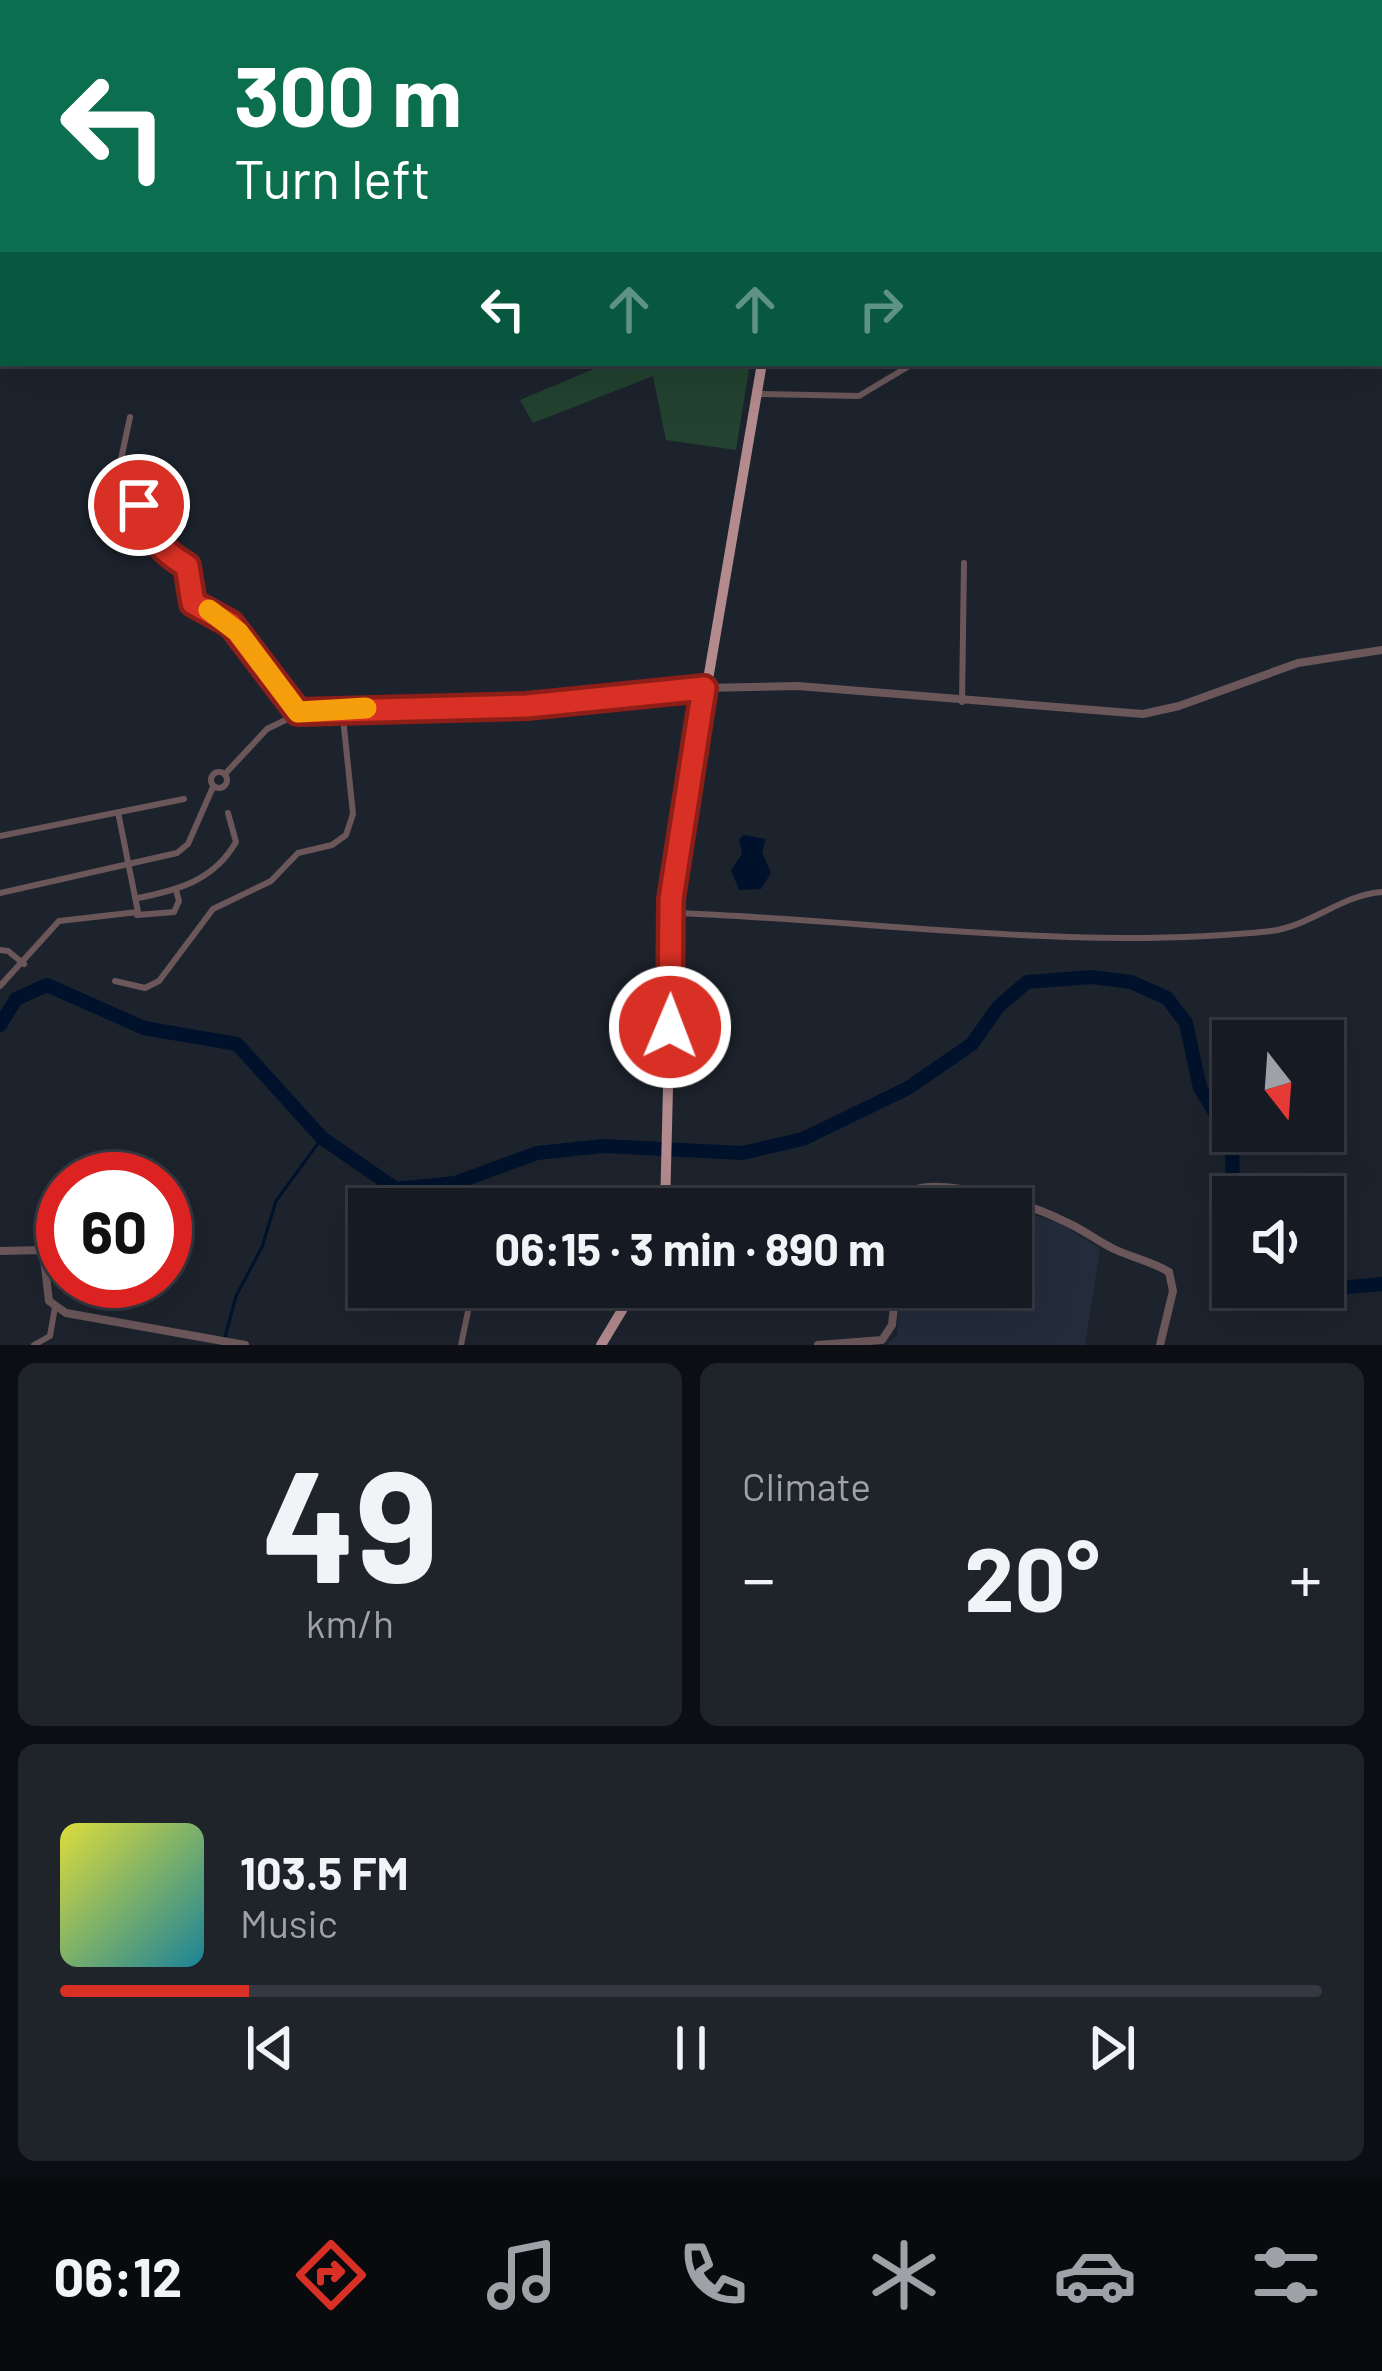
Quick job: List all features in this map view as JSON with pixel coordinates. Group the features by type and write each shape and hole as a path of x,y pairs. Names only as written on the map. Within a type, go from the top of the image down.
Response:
{"main road":[{"path":"667,1188 671,913 704,688 762,366"},
{"path":"601,1345 623,1308"}],"street":[{"path":"757,394 859,397 909,366"},
{"path":"130,417 114,492 147,510 158,546 187,566 193,603 231,624 298,712"},
{"path":"962,701 964,563"},
{"path":"0,893 183,850 213,787 226,786 225,774 267,729 298,712 527,706 704,688 798,686 1143,714 1298,663 1382,650"},
{"path":"116,982 137,988 152,985 213,909 272,881 298,854 332,845 346,835 352,814 342,708"},
{"path":"0,836 184,799"},
{"path":"118,812 138,898 136,914"},
{"path":"138,898 176,890 225,861 236,836 228,813"},
{"path":"0,986 59,921 174,912 179,902 176,890"},
{"path":"671,913 1094,937 1277,930 1345,899 1382,892"},
{"path":"0,950 24,964"},
{"path":"1032,1210 1169,1272 1173,1291 1160,1345"},
{"path":"0,1251 36,1250"},
{"path":"34,1345 50,1336 55,1308"},
{"path":"60,1308 245,1345"},
{"path":"461,1345 469,1308"},
{"path":"818,1345 882,1340 892,1325 894,1308"}],"shaded area":[{"path":"1032,1214 1059,1223 1100,1249 1085,1345 887,1345 897,1335 899,1308 1032,1308"}],"green space":[{"path":"601,366 750,366 736,450 666,440 653,376 533,423 520,400"}],"water":[{"path":"744,835 766,839 762,852 771,873 761,889 739,890 731,870 742,854 739,839"}],"waterway":[{"path":"0,1025 16,999 47,985 144,1028 237,1044 322,1138 396,1189 455,1183 537,1153 603,1146 742,1153 803,1139 908,1088 972,1044 998,1007 1027,982 1091,977 1131,982 1167,998 1186,1023 1200,1088 1232,1140 1233,1176"},
{"path":"223,1345 236,1296 262,1247 276,1201 322,1138"},
{"path":"1344,1288 1382,1284"}],"slow traffic":[{"path":"209,610 238,632 298,712 366,708"}],"route":[{"path":"139,505 147,510 162,551 187,566 193,603 231,624 298,712 527,706 704,688 671,899 670,1027"}]}
